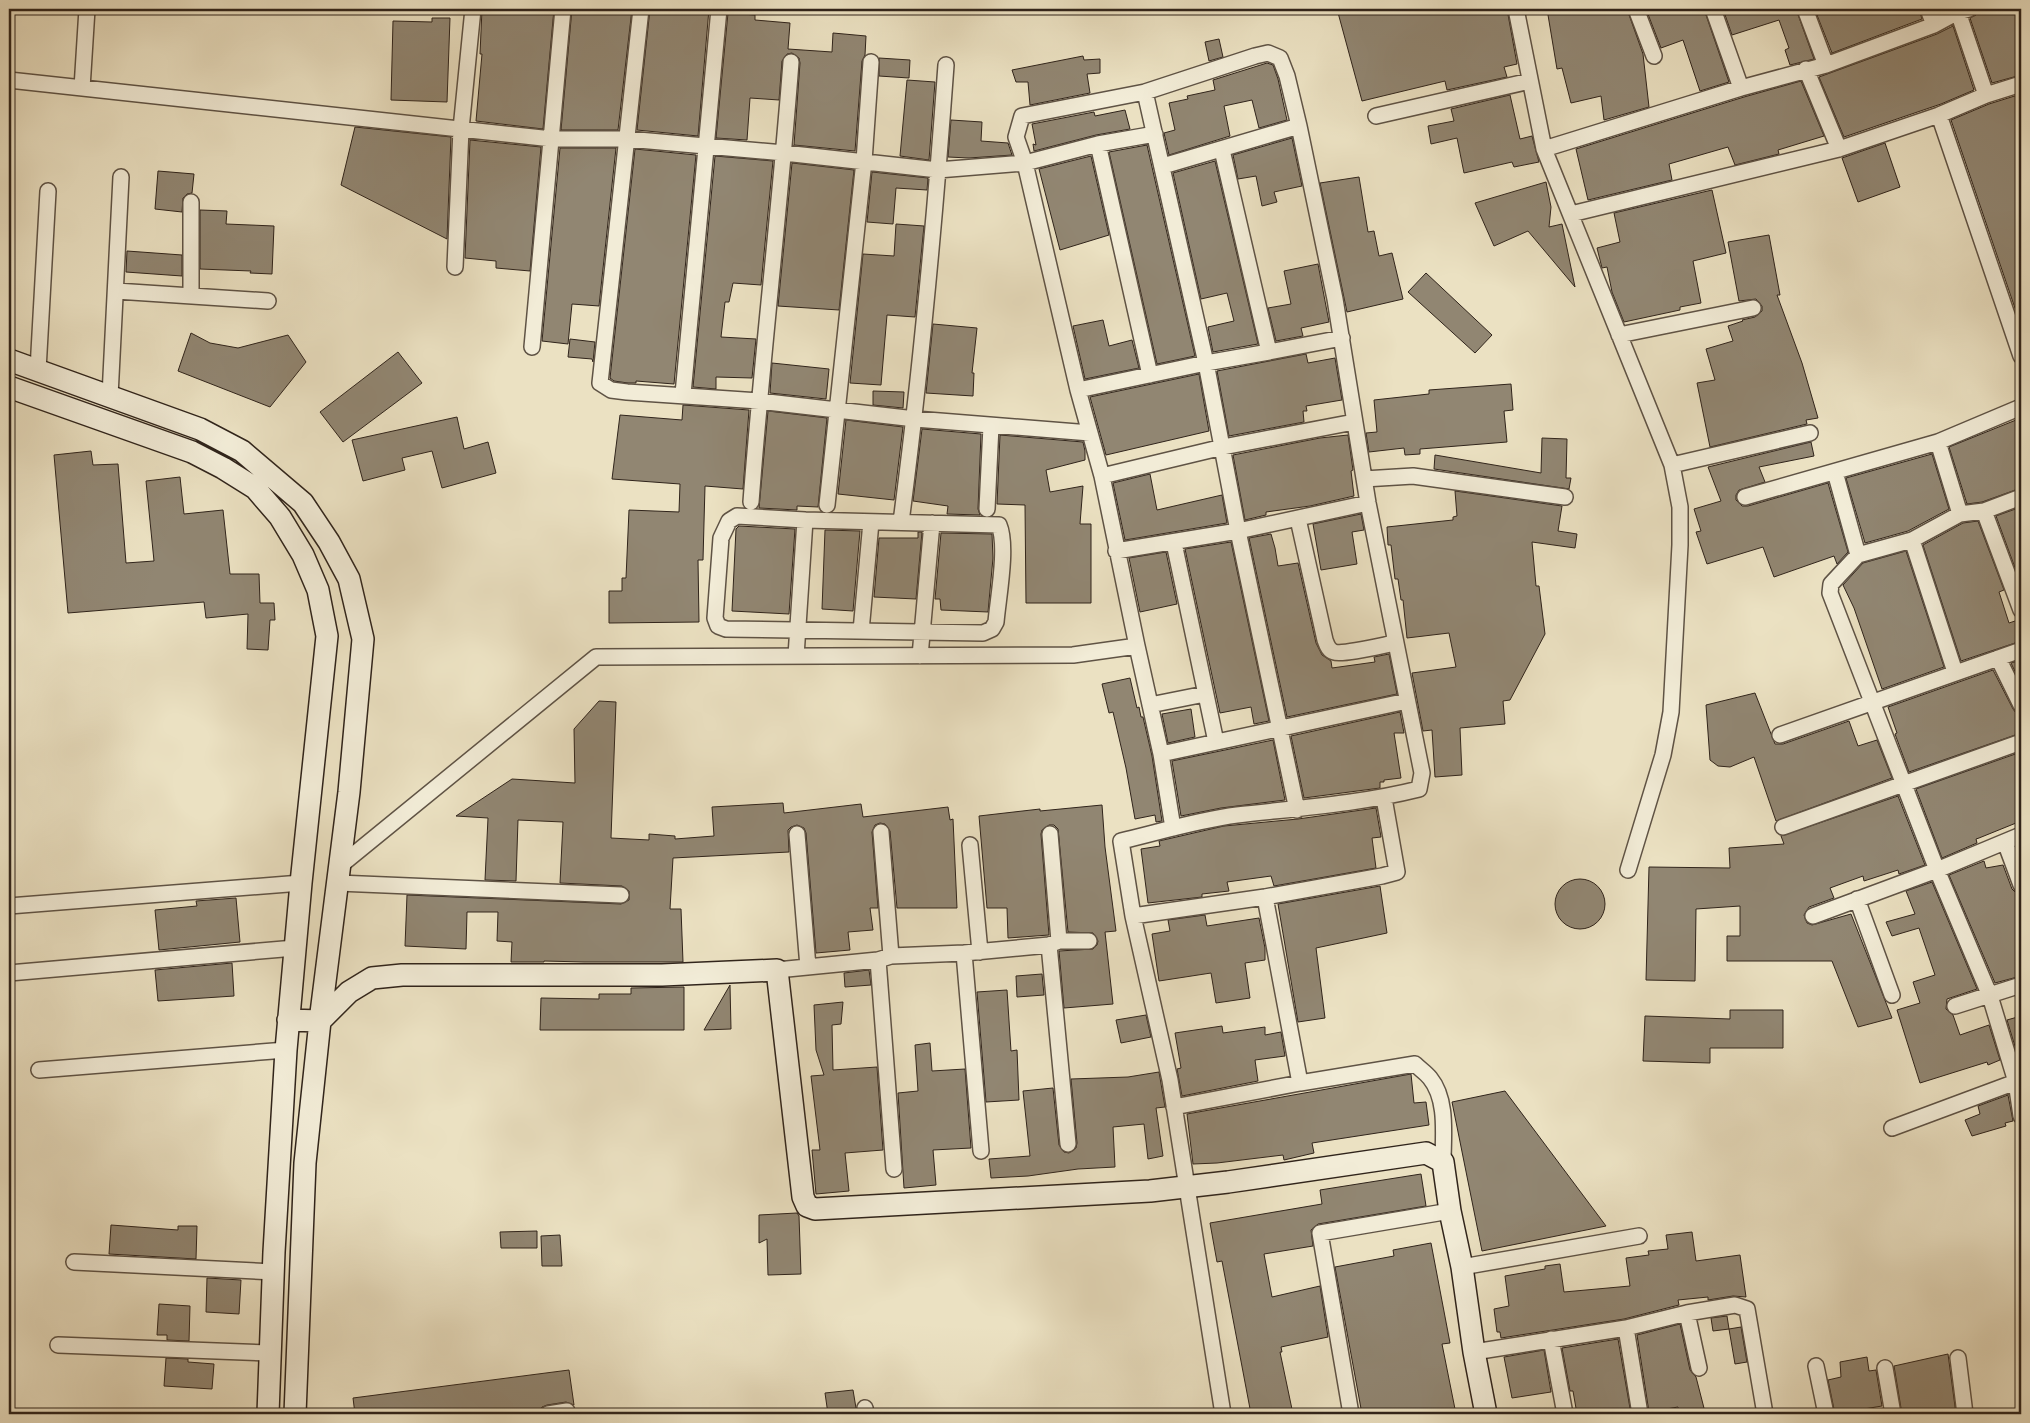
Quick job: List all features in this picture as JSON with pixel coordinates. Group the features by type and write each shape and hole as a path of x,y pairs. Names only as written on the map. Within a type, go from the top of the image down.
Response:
{"main road":[{"path":"9,360 200,429 242,450 303,503 329,542 349,579 363,639 349,792 320,1022 305,1163 294,1414"},
{"path":"9,387 192,452 255,488 280,517 303,555 318,590 327,636 288,1020 268,1414"},
{"path":"288,1020 320,1022 349,992 372,978 402,975 662,975 777,970 803,1197 807,1206 815,1209 1150,1191 1426,1153 1443,1162 1486,1414"}],"street":[{"path":"82,88 86,9"},
{"path":"532,347 563,9"},
{"path":"641,9 600,383 611,390 627,392 683,394 915,419 1090,433"},
{"path":"683,394 719,9"},
{"path":"1516,9 1544,148 1672,465 1680,507 1680,544 1671,712 1663,755 1628,870"},
{"path":"1636,9 1654,56"},
{"path":"1713,9 1741,88"},
{"path":"1805,9 1826,65"},
{"path":"1928,9 1934,25"},
{"path":"1544,148 1741,88 1826,65 1934,25 1964,10 1986,95"},
{"path":"455,267 462,129 472,12"},
{"path":"1173,828 1161,754 1116,551 1102,476 1078,390 1025,163 1016,137 1022,116 1145,92 1268,53 1280,58 1299,126 1342,338 1368,503 1422,773 1419,789 1384,798 1297,810 1235,815 1120,841 1133,916 1174,1107 1223,1414"},
{"path":"751,502 792,62"},
{"path":"827,505 864,161 871,62"},
{"path":"901,522 915,419 946,65"},
{"path":"1806,69 1839,148"},
{"path":"9,80 552,139 627,139 784,153 938,170 1025,163 1098,144 1155,134"},
{"path":"1376,116 1530,81"},
{"path":"1571,214 1839,148 1939,115 1986,95 2021,84"},
{"path":"1145,92 1206,363 1238,531 1297,810"},
{"path":"1939,115 2021,356"},
{"path":"1163,166 1299,126"},
{"path":"1098,144 1150,375"},
{"path":"1222,150 1268,352"},
{"path":"110,396 121,177"},
{"path":"38,370 48,191"},
{"path":"190,296 191,202"},
{"path":"116,291 268,301"},
{"path":"1619,335 1753,308"},
{"path":"1078,390 1206,363 1342,338"},
{"path":"1745,497 1938,442 2021,407"},
{"path":"1102,476 1223,447 1354,422"},
{"path":"987,508 991,426"},
{"path":"1672,465 1810,433"},
{"path":"1938,442 1960,514"},
{"path":"1834,472 1858,555"},
{"path":"1364,479 1413,476 1565,497"},
{"path":"2021,497 1984,511 1960,514 1912,540 1858,555 1831,584 1830,593 1903,783 1990,996 2019,1081 2021,1116"},
{"path":"1116,551 1238,531 1368,503"},
{"path":"1984,511 2021,610"},
{"path":"737,516 871,522 999,525 1003,534 1003,541 996,622 992,629 983,633 726,629 718,626 715,618 721,538 729,521 737,516"},
{"path":"1298,519 1328,648 1335,653 1395,644"},
{"path":"796,656 805,520"},
{"path":"861,631 871,522"},
{"path":"920,656 932,523"},
{"path":"1912,540 1955,672"},
{"path":"1174,543 1216,742"},
{"path":"339,874 596,657 1073,655 1137,646"},
{"path":"1780,735 2021,650"},
{"path":"1998,658 2021,706"},
{"path":"1150,704 1205,694"},
{"path":"1161,754 1407,700"},
{"path":"1782,827 2021,742"},
{"path":"1133,916 1265,897 1397,872 1384,798"},
{"path":"881,832 884,958 894,1169"},
{"path":"797,834 808,967"},
{"path":"1050,834 1054,943 1068,1144"},
{"path":"1813,916 1938,870 2021,835"},
{"path":"2005,842 2021,885"},
{"path":"970,845 980,952"},
{"path":"339,874 621,895"},
{"path":"9,906 301,882"},
{"path":"1265,897 1300,1083"},
{"path":"1857,899 1892,995"},
{"path":"777,970 884,958 980,952 1054,943 1090,941"},
{"path":"9,973 295,948"},
{"path":"964,953 981,1151"},
{"path":"1955,1006 1990,996 2021,984"},
{"path":"39,1070 286,1050"},
{"path":"1174,1107 1415,1064 1431,1079 1439,1096 1443,1116 1443,1162"},
{"path":"1892,1128 2019,1081"},
{"path":"1351,1414 1320,1233 1450,1211"},
{"path":"1462,1267 1639,1236"},
{"path":"74,1262 274,1272"},
{"path":"1474,1352 1626,1328 1687,1313 1735,1305 1747,1309 1765,1414"},
{"path":"1687,1313 1699,1368"},
{"path":"1626,1328 1640,1414"},
{"path":"1551,1339 1565,1414"},
{"path":"58,1345 270,1353"},
{"path":"1958,1358 1965,1414"},
{"path":"1816,1366 1826,1414"},
{"path":"1885,1368 1893,1414"},
{"path":"548,1414 567,1411"}],"building":[{"path":"482,9 554,9 543,129 476,121 482,54 480,54"},
{"path":"572,9 632,9 618,130 561,130"},
{"path":"650,9 709,9 698,136 637,130"},
{"path":"1337,9 1507,9 1517,64 1504,67 1507,77 1447,90 1445,81 1362,101"},
{"path":"1547,9 1627,9 1643,54 1649,107 1604,120 1601,96 1571,103 1562,68 1557,69"},
{"path":"1646,9 1704,9 1729,82 1700,91 1683,40 1661,48"},
{"path":"1723,9 1796,9 1814,59 1790,65 1785,50 1789,48 1779,20 1732,35"},
{"path":"1839,9 1919,9 1922,19 1832,53 1817,15"},
{"path":"1978,9 2021,9 2021,75 1992,83 1970,18 1976,15"},
{"path":"728,13 755,15 755,20 790,23 788,49 832,52 833,33 866,36 865,55 862,61 855,151 794,145 800,63 799,58 792,53 787,54 782,61 779,100 750,98 747,140 716,138"},
{"path":"432,18 450,18 447,102 391,100 393,21 432,22"},
{"path":"1953,26 1974,90 1941,104 1844,137 1819,77 1937,34"},
{"path":"1219,39 1223,57 1209,61 1205,42"},
{"path":"1083,56 1084,60 1100,59 1100,73 1087,74 1090,93 1030,105 1028,82 1016,82 1012,70"},
{"path":"879,58 910,60 909,78 879,76"},
{"path":"1267,63 1273,65 1278,79 1287,120 1259,128 1252,100 1224,106 1230,136 1169,155 1164,133 1175,130 1169,103 1188,99 1187,96 1215,90 1213,80"},
{"path":"907,80 935,82 929,160 900,156"},
{"path":"1801,81 1824,136 1778,150 1779,154 1735,165 1728,147 1669,164 1672,180 1588,200 1576,149"},
{"path":"2021,94 2021,317 2018,317 1951,120 1989,104"},
{"path":"1510,95 1520,139 1532,136 1539,162 1514,167 1512,162 1464,173 1457,138 1431,144 1428,126 1454,121 1451,109"},
{"path":"1125,110 1130,129 1096,135 1034,151 1033,144 1036,145 1032,124 1094,112 1095,116"},
{"path":"951,120 982,122 981,141 1008,143 1012,155 969,158 948,157"},
{"path":"355,127 451,137 447,239 341,185"},
{"path":"1292,138 1302,186 1274,192 1277,202 1262,206 1256,176 1238,179 1233,155"},
{"path":"470,140 541,147 530,271 496,268 496,261 465,258"},
{"path":"1885,143 1900,187 1858,202 1842,158"},
{"path":"1147,145 1195,356 1157,364 1109,152"},
{"path":"560,148 616,148 599,306 572,304 568,344 542,341"},
{"path":"635,149 696,155 674,384 636,381 636,383 628,383 614,381 610,378"},
{"path":"715,156 773,161 761,285 733,283 729,302 725,302 721,337 756,339 752,378 716,377 716,389 693,387"},
{"path":"1091,156 1109,235 1060,250 1039,169"},
{"path":"1215,161 1258,344 1213,352 1208,327 1234,321 1227,293 1201,299 1173,173"},
{"path":"792,163 854,170 839,310 778,306"},
{"path":"158,171 194,174 192,193 187,194 183,198 182,212 155,209"},
{"path":"872,172 928,178 927,190 896,188 893,224 867,222"},
{"path":"1359,177 1368,232 1374,231 1379,256 1392,253 1403,299 1347,312 1320,183"},
{"path":"1546,182 1551,207 1549,227 1562,224 1575,287 1528,231 1494,246 1475,203"},
{"path":"1712,190 1726,253 1693,261 1701,303 1680,307 1680,310 1624,322 1612,292 1607,267 1602,268 1597,248 1620,242 1614,213"},
{"path":"200,210 227,211 226,224 274,226 272,274 250,273 251,271 200,269"},
{"path":"896,224 924,226 915,317 887,315 881,385 850,383 863,254 894,256"},
{"path":"1769,235 1780,295 1777,295 1802,363 1818,418 1806,420 1807,424 1710,447 1697,383 1715,380 1706,349 1733,341 1728,326 1755,317 1762,311 1762,306 1756,299 1739,301 1728,242"},
{"path":"127,251 182,255 182,276 126,272"},
{"path":"1318,264 1329,322 1301,328 1303,336 1276,341 1268,308 1291,304 1284,271"},
{"path":"1426,273 1492,335 1475,353 1408,292"},
{"path":"1103,320 1109,346 1132,340 1139,368 1085,379 1073,326"},
{"path":"933,324 977,328 972,373 974,373 973,396 926,393"},
{"path":"191,333 210,343 238,348 288,335 306,362 270,407 178,371"},
{"path":"570,339 595,342 593,362 592,359 568,357"},
{"path":"398,352 422,383 343,442 320,412"},
{"path":"1306,354 1308,363 1335,358 1342,400 1306,406 1307,411 1303,411 1304,422 1229,436 1217,371"},
{"path":"772,363 829,369 826,399 770,393"},
{"path":"1199,374 1209,431 1106,455 1090,397"},
{"path":"1511,384 1513,410 1504,411 1507,442 1420,449 1420,454 1405,455 1404,448 1369,452 1366,433 1377,432 1374,400 1429,394 1429,390"},
{"path":"873,391 904,392 903,408 873,405"},
{"path":"683,405 749,410 743,489 705,486 703,560 698,560 699,622 609,623 609,591 622,591 622,578 626,578 629,510 679,512 680,484 612,479 620,415 682,420"},
{"path":"768,411 827,418 818,507 797,506 797,510 759,508"},
{"path":"457,417 464,449 488,442 496,473 442,488 432,451 402,458 405,470 363,481 352,440"},
{"path":"2021,418 2021,488 1982,502 1967,504 1949,447"},
{"path":"846,420 903,427 894,500 838,494"},
{"path":"922,429 981,434 978,509 980,515 947,514 948,506 913,501"},
{"path":"1000,435 1083,442 1085,460 1046,470 1050,492 1083,486 1080,524 1091,524 1091,603 1026,603 1025,505 997,504"},
{"path":"1348,435 1353,470 1351,471 1354,496 1310,506 1266,512 1266,515 1245,520 1233,455 1320,438"},
{"path":"1542,438 1567,439 1566,478 1571,478 1569,489 1434,469 1435,455 1541,473"},
{"path":"1811,442 1814,456 1759,467 1765,482 1739,490 1736,500 1742,506 1748,506 1828,483 1848,552 1837,564 1834,556 1774,577 1763,547 1707,564 1696,532 1701,531 1694,509 1721,501 1708,467"},
{"path":"91,451 93,465 118,464 126,563 154,561 146,481 180,477 184,514 223,510 230,574 259,574 260,603 274,603 275,620 270,620 268,650 247,649 248,614 206,618 204,602 68,613 54,455"},
{"path":"1932,454 1949,509 1908,531 1865,543 1846,478"},
{"path":"1150,474 1157,510 1222,495 1227,523 1125,540 1113,483"},
{"path":"1455,491 1562,506 1558,531 1577,534 1575,548 1532,542 1536,586 1539,586 1545,634 1510,700 1503,701 1505,724 1460,728 1462,775 1435,777 1432,730 1423,731 1412,673 1456,667 1449,633 1407,638 1403,600 1401,600 1398,579 1395,579 1391,545 1388,545 1387,527 1453,520 1453,517 1457,516"},
{"path":"2021,507 2021,584 1996,516"},
{"path":"1361,514 1364,530 1352,532 1357,564 1321,570 1313,524"},
{"path":"1978,521 2004,590 1999,592 2009,623 2021,619 2021,641 1961,661 1923,545 1963,523"},
{"path":"739,526 795,529 789,614 732,611 736,529"},
{"path":"825,530 860,531 853,611 822,609"},
{"path":"918,532 922,532 916,599 874,597 879,538 918,538"},
{"path":"941,533 992,534 993,558 988,612 941,610 940,599 935,599"},
{"path":"1271,534 1278,566 1298,563 1316,643 1322,655 1331,661 1332,668 1375,662 1374,657 1389,654 1397,694 1287,717 1249,538"},
{"path":"1231,542 1269,721 1254,724 1251,707 1220,713 1185,549"},
{"path":"1906,551 1944,667 1882,689 1854,608 1843,585 1863,563"},
{"path":"1166,552 1177,604 1140,612 1129,558"},
{"path":"2021,660 2021,684 2011,663"},
{"path":"1993,670 2013,709 2016,713 2021,714 2021,733 1909,772 1895,734 1897,733 1888,707"},
{"path":"1130,678 1137,708 1139,707 1141,717 1143,717 1152,756 1162,821 1156,822 1155,815 1135,819 1113,712 1109,713 1102,684"},
{"path":"1755,693 1775,744 1783,744 1849,721 1858,746 1877,740 1892,778 1776,821 1754,757 1730,767 1718,766 1710,760 1706,705"},
{"path":"599,701 616,702 611,838 649,840 649,834 675,836 675,839 714,836 712,807 783,803 784,813 861,804 863,817 948,807 950,820 953,819 957,908 897,908 890,831 885,824 880,823 875,825 872,832 878,908 870,908 873,930 848,932 850,950 816,953 806,833 804,828 797,825 788,830 789,852 673,858 670,909 681,909 683,962 511,962 512,942 497,941 498,912 467,912 466,949 405,946 407,895 621,904 629,900 629,891 622,886 560,883 563,822 518,820 516,881 485,880 488,818 456,816 512,779 575,783 574,729"},
{"path":"1191,709 1195,737 1168,743 1162,714"},
{"path":"1400,712 1404,733 1394,733 1401,778 1384,780 1384,782 1380,782 1380,788 1304,798 1291,736"},
{"path":"1273,740 1285,800 1221,808 1181,816 1172,761"},
{"path":"2021,752 2021,821 1976,839 1977,843 1942,858 1916,789"},
{"path":"1898,796 1925,865 1899,874 1898,870 1864,881 1863,876 1830,888 1834,898 1809,907 1804,915 1807,923 1812,925 1851,914 1892,1018 1858,1027 1832,961 1727,961 1727,936 1740,936 1740,906 1696,909 1695,981 1646,980 1649,867 1730,868 1729,848 1784,844 1781,836"},
{"path":"1102,805 1105,847 1116,931 1105,932 1113,1004 1064,1008 1059,951 1093,949 1098,941 1093,933 1068,932 1058,829 1054,825 1049,825 1042,830 1041,834 1049,935 1008,938 1007,908 987,908 979,816 1040,809 1040,811"},
{"path":"1376,808 1381,837 1372,838 1376,868 1274,886 1271,876 1227,882 1229,891 1202,894 1202,897 1148,903 1141,849 1160,846 1159,841 1224,826 1298,819"},
{"path":"1984,861 1986,868 2003,865 2012,889 2021,894 2021,976 1995,983 1949,875"},
{"path":"1580,879 1594,883 1601,890 1605,904 1601,918 1594,925 1580,929 1566,925 1559,918 1555,904 1559,890 1566,883"},
{"path":"1932,882 1977,989 1947,999 1946,1009 1953,1015 1960,1035 1989,1025 2000,1060 1988,1065 1987,1062 1920,1083 1897,1010 1920,1003 1913,982 1935,975 1919,928 1892,936 1886,922 1915,914 1906,891"},
{"path":"1380,886 1387,933 1316,948 1325,1018 1298,1022 1278,904"},
{"path":"236,898 240,942 159,950 155,910 197,906 196,901"},
{"path":"1205,915 1207,926 1259,918 1265,948 1265,960 1245,963 1250,998 1216,1003 1211,973 1159,981 1152,934 1170,931 1168,920"},
{"path":"232,963 234,996 158,1001 155,970"},
{"path":"869,970 871,985 845,987 844,973"},
{"path":"1042,974 1044,995 1017,997 1016,976"},
{"path":"730,985 731,1029 704,1030"},
{"path":"684,987 684,1030 540,1030 541,998 599,999 599,994 631,994 631,988"},
{"path":"1007,990 1011,1051 1017,1050 1019,1100 986,1102 977,992"},
{"path":"843,1002 841,1024 832,1025 833,1070 877,1067 883,1150 845,1153 849,1191 816,1194 812,1150 820,1150 811,1076 824,1075 816,1050 814,1005"},
{"path":"1730,1010 1783,1010 1783,1048 1710,1048 1710,1063 1643,1061 1645,1016 1730,1019"},
{"path":"1146,1015 1151,1037 1121,1043 1116,1020"},
{"path":"2021,1016 2021,1052 2017,1053 2007,1020"},
{"path":"1222,1026 1223,1033 1265,1027 1265,1035 1281,1032 1285,1056 1255,1060 1258,1081 1182,1096 1177,1069 1181,1068 1175,1033"},
{"path":"930,1043 932,1071 965,1069 971,1148 933,1150 936,1185 904,1188 898,1093 918,1091 915,1045"},
{"path":"1159,1072 1165,1107 1156,1108 1163,1156 1148,1159 1144,1124 1113,1127 1115,1167 991,1178 989,1159 1030,1156 1023,1091 1053,1088 1059,1145 1064,1152 1069,1153 1076,1148 1077,1143 1071,1079 1128,1077"},
{"path":"1411,1074 1414,1103 1426,1102 1429,1125 1312,1143 1314,1153 1284,1160 1283,1155 1193,1164 1187,1114"},
{"path":"1505,1091 1606,1226 1482,1251 1452,1102"},
{"path":"2008,1095 2013,1121 2005,1123 2006,1126 1972,1136 1965,1120 1980,1114 1978,1106"},
{"path":"1421,1174 1426,1206 1318,1224 1311,1230 1313,1246 1264,1254 1272,1297 1320,1286 1328,1337 1281,1347 1282,1352 1280,1352 1293,1414 1251,1414 1222,1261 1217,1262 1210,1223 1322,1204 1320,1190"},
{"path":"797,1213 799,1216 801,1274 768,1275 767,1239 759,1243 759,1215"},
{"path":"111,1225 178,1230 178,1226 197,1226 196,1259 109,1254"},
{"path":"537,1231 537,1248 501,1248 500,1232"},
{"path":"1692,1232 1696,1261 1740,1255 1746,1297 1733,1296 1708,1300 1708,1297 1678,1300 1679,1305 1624,1319 1501,1338 1500,1332 1497,1332 1494,1309 1509,1306 1505,1276 1545,1269 1545,1266 1560,1264 1564,1292 1630,1286 1626,1258 1649,1255 1648,1251 1668,1249 1666,1235"},
{"path":"560,1235 562,1266 542,1266 541,1236"},
{"path":"1431,1243 1450,1343 1442,1344 1456,1414 1362,1414 1335,1267 1394,1256 1393,1250"},
{"path":"207,1278 241,1280 239,1314 206,1312"},
{"path":"159,1304 190,1306 189,1341 167,1340 167,1335 157,1335"},
{"path":"1727,1316 1729,1329 1713,1331 1711,1318"},
{"path":"1680,1324 1690,1370 1696,1377 1705,1412 1679,1414 1678,1407 1649,1412 1637,1335"},
{"path":"1741,1327 1747,1362 1735,1364 1729,1329"},
{"path":"1618,1339 1631,1414 1577,1414 1573,1391 1570,1391 1562,1348"},
{"path":"1544,1350 1551,1392 1512,1398 1504,1357"},
{"path":"1948,1354 1956,1414 1902,1414 1894,1366"},
{"path":"1867,1357 1869,1371 1876,1370 1882,1406 1858,1410 1859,1414 1835,1414 1828,1380 1841,1377 1840,1362"},
{"path":"166,1358 188,1359 188,1362 214,1364 212,1389 164,1386"},
{"path":"569,1370 574,1405 566,1402 547,1405 542,1407 539,1414 355,1414 353,1398"},
{"path":"853,1390 857,1414 828,1414 825,1393"}]}
